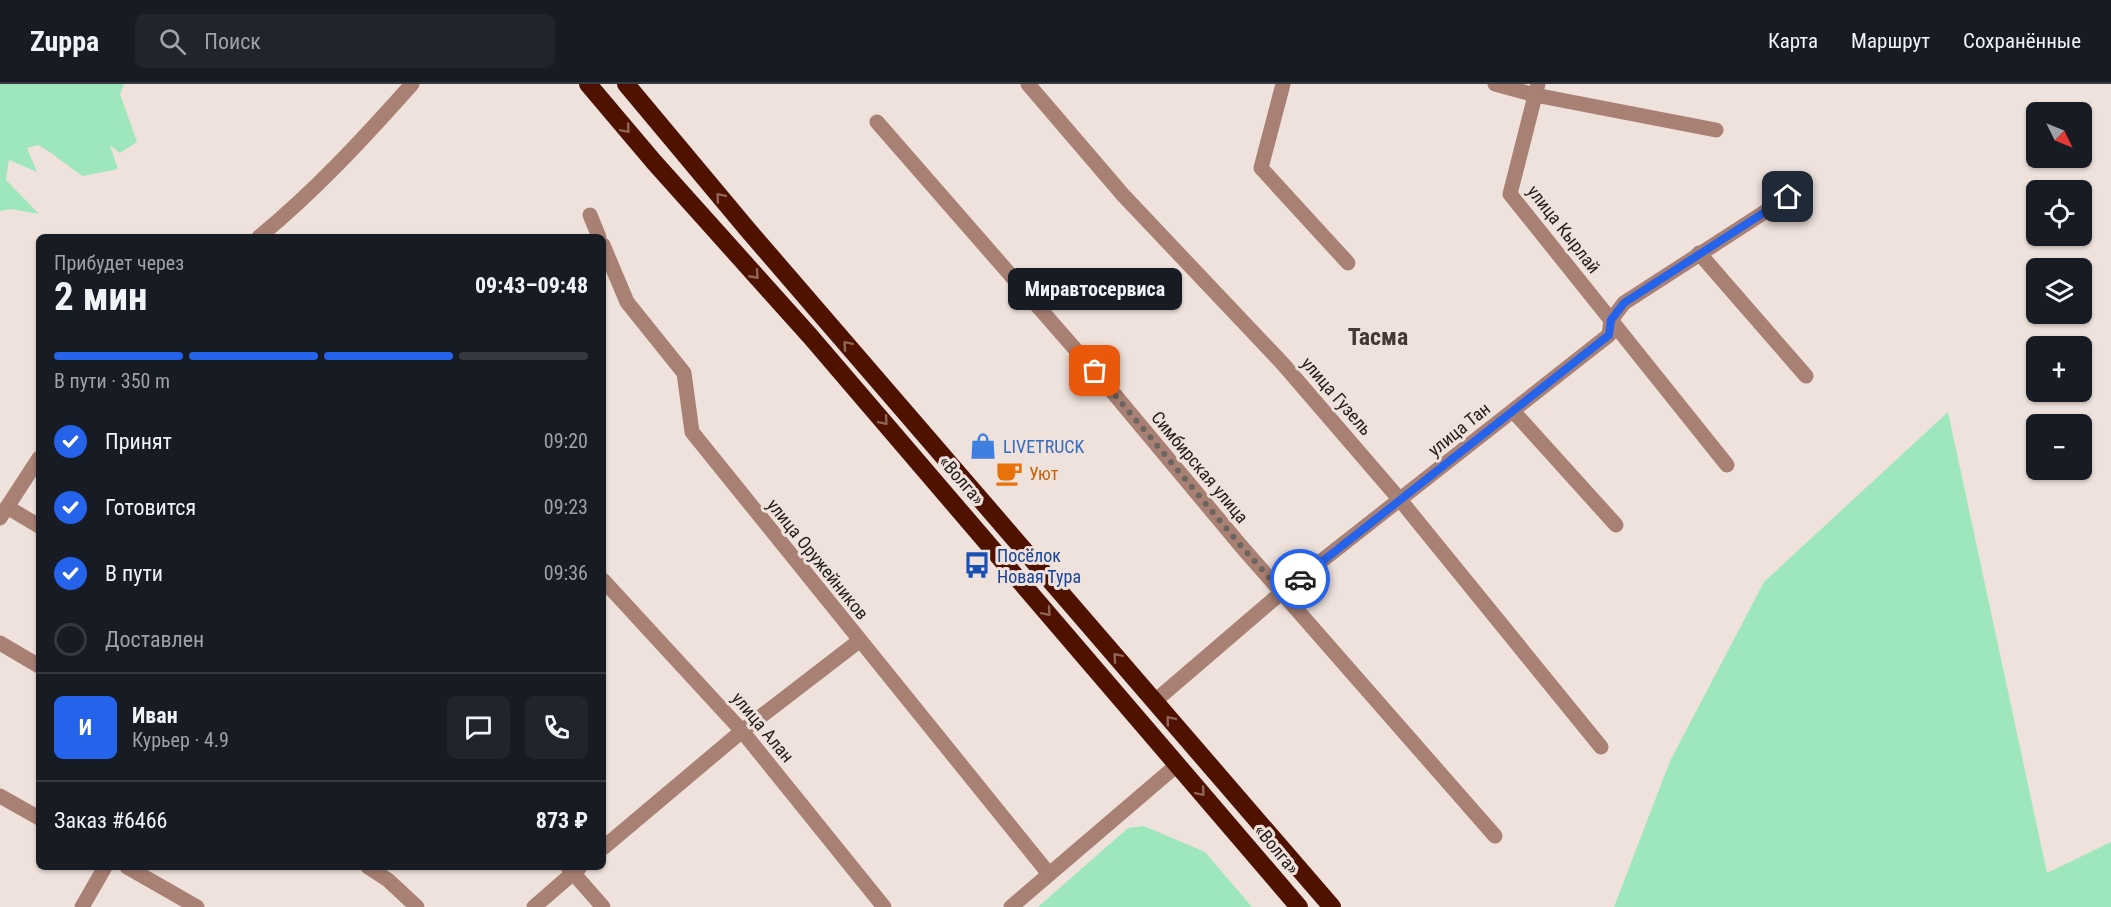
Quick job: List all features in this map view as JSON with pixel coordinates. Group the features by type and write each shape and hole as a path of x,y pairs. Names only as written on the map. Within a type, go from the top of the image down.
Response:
{"highway":[{"name":"«Волга»","path":"588,84 818,345 1299,907"},
{"name":"«Волга»","path":"626,84 755,239 1332,907"}],"street":[{"path":"263,234 360,142 412,84"},
{"name":"улица Гузель","path":"1028,84 1123,195 1283,364 1401,501 1601,747"},
{"path":"1283,84 1261,168 1348,263"},
{"path":"1495,84 1536,89 1716,130"},
{"name":"улица Кырлай","path":"1536,89 1510,194 1611,320"},
{"name":"Симбирская улица","path":"877,122 1110,389 1241,546 1495,836"},
{"name":"улица Тан","path":"1155,701 1282,592 1401,501 1609,335 1611,320 1624,303 1788,197"},
{"path":"590,215 599,234"},
{"name":"улица Оружейников","path":"606,252 627,302 684,373 692,432 1049,874"},
{"path":"1699,253 1806,376"},
{"path":"1611,320 1727,465"},
{"path":"1513,411 1616,525"},
{"path":"36,463 4,512 36,525"},
{"name":"улица Алан","path":"606,583 742,731 884,907"},
{"path":"606,845 742,731 859,641"},
{"path":"0,643 36,664"},
{"path":"1011,907 1178,765"},
{"path":"0,796 36,816"},
{"path":"82,907 103,870"},
{"path":"132,870 197,907"},
{"path":"373,870 388,880 417,907"},
{"path":"534,907 573,870"},
{"path":"575,870 603,907"}],"green space":[{"path":"0,84 124,84 120,94 137,142 120,153 110,145 118,169 83,176 38,145 27,148 37,172 9,160 6,180 39,214 11,209 0,211"},
{"path":"1948,412 2047,873 2111,842 2111,907 1614,907 1670,761 1764,582"},
{"path":"1144,826 1205,852 1252,907 1038,907 1128,828"}],"way so far":[{"path":"1095,371 1282,592 1300,579"}],"place":[{"name":"Миравтосервиса","path":"1095,371"},
{"name":"LIVETRUCK","path":"983,446"},
{"name":"Уют","path":"1009,473"},
{"name":"Посёлок Новая Тура","path":"977,565"}],"district":[{"name":"Тасма","path":"1378,337"}],"route":[{"path":"1300,579 1609,335 1611,320 1624,303 1651,283 1788,197"}]}
